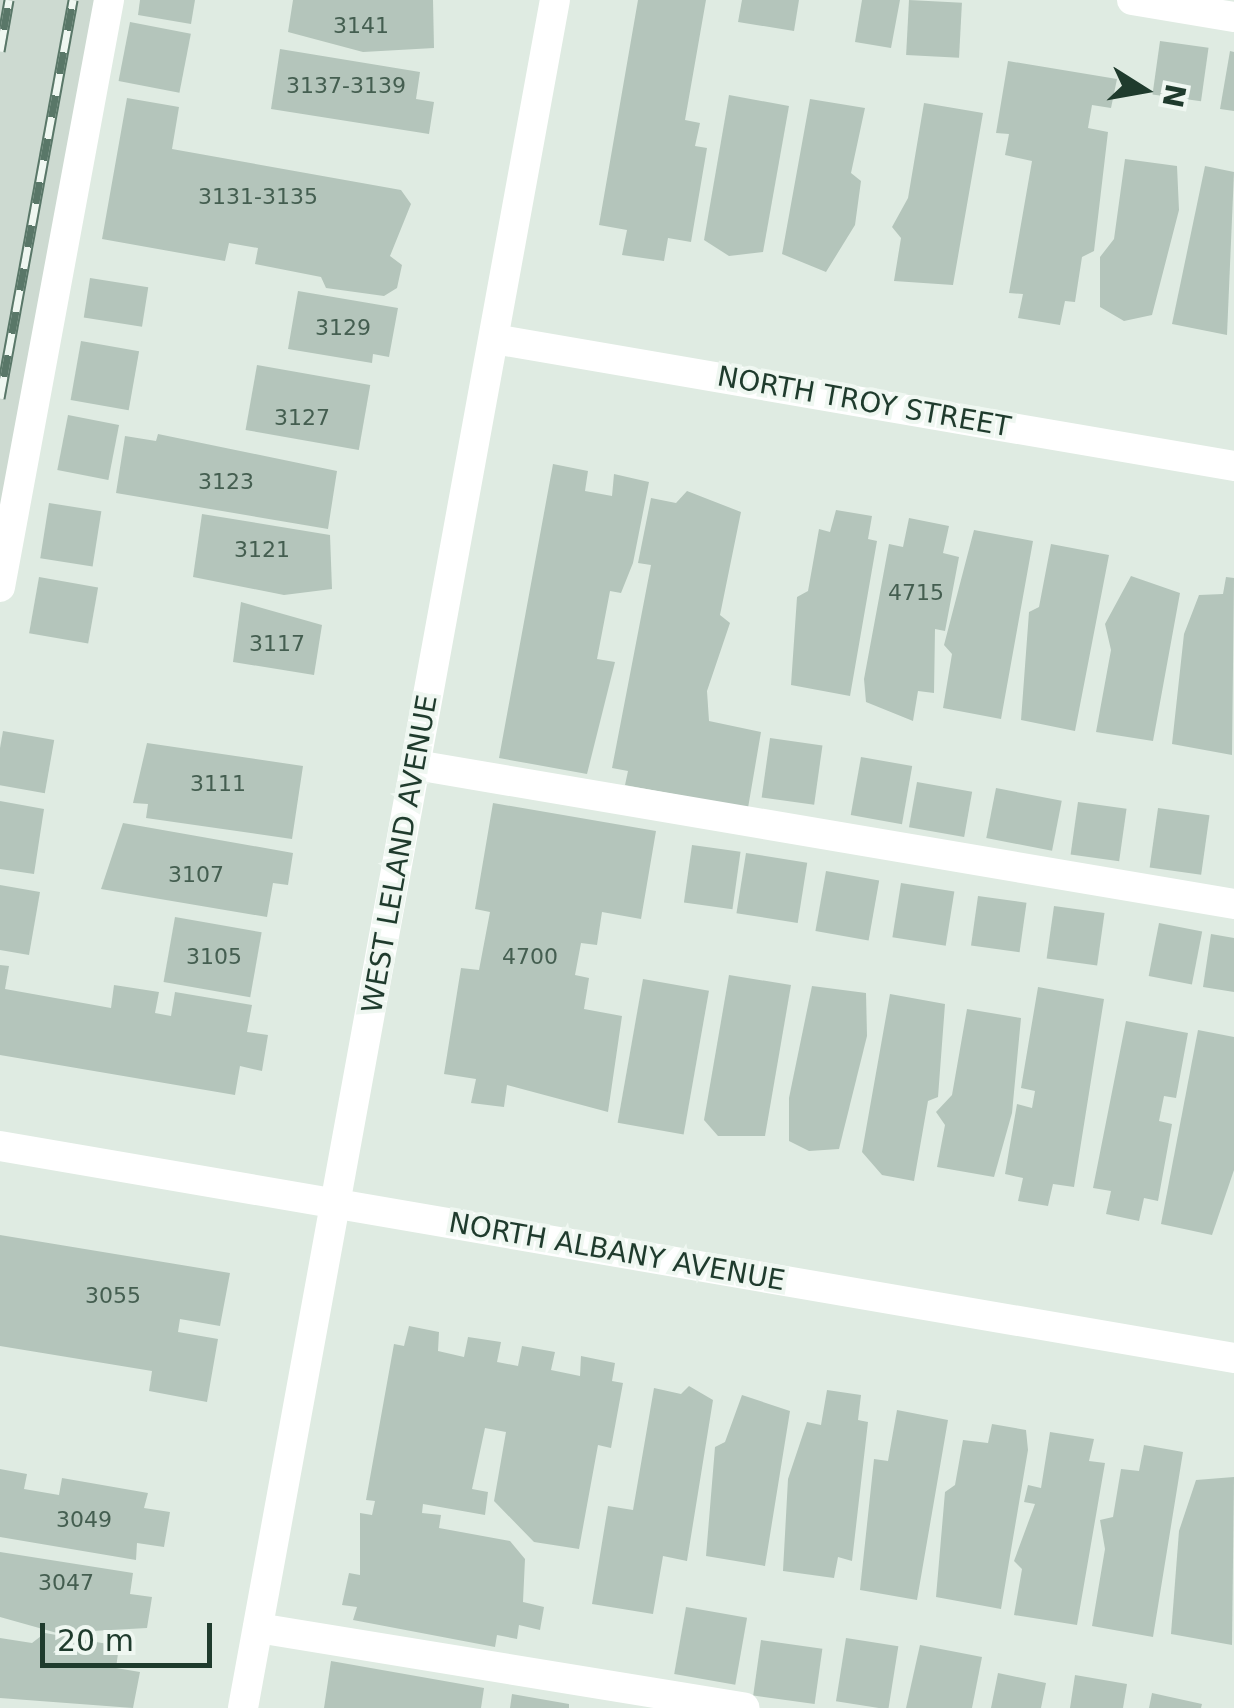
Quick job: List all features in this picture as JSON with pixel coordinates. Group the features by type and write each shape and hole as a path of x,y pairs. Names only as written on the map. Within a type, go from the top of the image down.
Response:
{"street":[{"path":"0,587 109,0"},
{"name":"WEST LELAND AVENUE","path":"244,1708 555,0"},
{"path":"1132,0 1234,17"},
{"name":"NORTH TROY STREET","path":"494,338 1234,466"},
{"path":"416,765 1234,904"},
{"name":"NORTH ALBANY AVENUE","path":"0,1146 1234,1358"},
{"path":"258,1628 744,1708"}],"shaded area":[{"path":"0,0 96,0 0,520"}],"building":[{"path":"140,0 195,0 191,24 138,15"},
{"path":"293,0 433,0 434,48 363,52 288,32"},
{"path":"638,0 706,0 685,120 700,123 695,146 707,148 691,242 668,238 664,261 622,255 627,230 599,225"},
{"path":"742,0 799,0 794,31 738,22"},
{"path":"862,0 900,0 891,48 855,42"},
{"path":"909,0 962,3 959,58 906,55"},
{"path":"130,22 191,34 179,93 119,81"},
{"path":"1160,41 1209,48 1201,101 1152,94"},
{"path":"280,49 420,72 416,99 434,102 429,134 271,109"},
{"path":"1230,51 1234,52 1234,111 1220,109"},
{"path":"1008,61 1117,79 1111,108 1092,105 1088,128 1108,132 1094,251 1082,257 1075,302 1065,301 1060,325 1018,318 1023,294 1009,293 1032,161 1005,155 1009,134 996,133"},
{"path":"729,95 789,106 763,252 729,256 704,240"},
{"path":"127,98 179,107 172,149 401,190 411,204 390,256 402,265 397,288 384,296 326,288 321,277 255,264 258,248 229,243 225,261 102,239"},
{"path":"810,99 865,108 851,173 861,181 855,225 826,272 782,254"},
{"path":"924,103 983,113 953,285 894,281 901,238 892,227 908,198"},
{"path":"1125,159 1177,166 1179,210 1152,315 1124,321 1100,307 1100,257 1114,239"},
{"path":"1205,166 1234,172 1227,335 1172,324"},
{"path":"90,278 148,287 142,327 84,318"},
{"path":"298,291 398,308 389,357 373,354 372,363 288,349"},
{"path":"81,341 139,351 129,410 71,400"},
{"path":"257,365 370,385 359,450 246,430"},
{"path":"68,415 119,425 108,480 57,470"},
{"path":"158,434 337,471 328,529 116,493 125,436 156,441"},
{"path":"553,464 588,471 585,491 612,496 614,474 649,482 633,563 621,593 610,591 597,659 615,662 587,774 499,758"},
{"path":"687,491 741,512 720,615 730,623 707,691 709,721 761,732 748,808 625,785 628,771 612,768 651,565 638,563 651,498 676,503"},
{"path":"49,503 101,511 93,567 40,558"},
{"path":"836,510 872,516 868,539 877,541 850,696 791,685 797,597 808,591 819,529 830,532"},
{"path":"202,514 330,535 332,589 284,595 193,577"},
{"path":"909,518 949,526 943,553 959,557 945,631 935,629 934,693 918,691 913,721 866,702 864,679 889,544 903,547"},
{"path":"974,530 1033,541 1001,719 943,708 952,654 944,645"},
{"path":"1051,544 1109,555 1075,731 1021,720 1029,612 1039,607"},
{"path":"1131,576 1180,593 1153,741 1096,732 1111,650 1105,624"},
{"path":"39,577 98,587 88,644 29,633"},
{"path":"1226,577 1234,578 1232,755 1172,744 1184,634 1199,595 1223,594"},
{"path":"241,602 322,625 314,675 233,662"},
{"path":"3,731 54,740 45,793 0,785"},
{"path":"770,738 822,745 814,805 762,797"},
{"path":"147,743 303,766 292,839 146,818 148,804 133,803"},
{"path":"861,757 912,766 902,824 851,815"},
{"path":"917,782 972,792 964,837 909,827"},
{"path":"996,788 1062,801 1052,851 986,838"},
{"path":"0,801 44,809 34,874 0,869"},
{"path":"1078,802 1127,809 1119,861 1071,854"},
{"path":"493,803 656,831 641,919 602,912 597,945 581,943 575,975 589,978 584,1009 622,1016 608,1112 507,1085 504,1107 471,1103 476,1079 444,1074 461,968 479,970 490,912 475,909"},
{"path":"1158,808 1209,815 1201,875 1150,867"},
{"path":"123,823 293,853 288,885 273,883 267,917 101,889"},
{"path":"692,845 741,852 732,909 684,902"},
{"path":"746,853 807,863 798,923 736,913"},
{"path":"826,871 879,880 869,940 815,931"},
{"path":"901,883 954,891 946,946 892,937"},
{"path":"0,885 40,892 29,955 0,950"},
{"path":"978,896 1027,903 1020,952 971,946"},
{"path":"1054,906 1105,913 1097,966 1047,958"},
{"path":"175,917 262,932 250,997 164,982"},
{"path":"1159,923 1202,931 1192,984 1149,976"},
{"path":"1211,934 1234,938 1234,992 1203,987"},
{"path":"0,965 9,966 5,989 111,1008 114,985 159,992 155,1013 171,1016 175,992 252,1005 247,1032 268,1035 262,1071 240,1066 235,1095 0,1055"},
{"path":"729,975 791,985 765,1136 718,1136 704,1120"},
{"path":"643,979 709,991 684,1134 618,1123"},
{"path":"812,986 866,993 867,1036 839,1149 809,1151 789,1141 789,1098"},
{"path":"1038,987 1104,999 1074,1187 1053,1184 1048,1206 1018,1201 1023,1178 1005,1174 1017,1104 1032,1108 1035,1091 1021,1088"},
{"path":"890,994 945,1004 938,1097 928,1101 914,1181 882,1175 862,1152"},
{"path":"967,1009 1021,1018 1012,1113 994,1177 937,1167 945,1125 936,1112 952,1095"},
{"path":"1126,1021 1188,1033 1176,1098 1164,1096 1159,1121 1172,1124 1158,1201 1144,1198 1139,1221 1106,1214 1111,1191 1093,1188"},
{"path":"1198,1030 1234,1037 1234,1170 1212,1235 1161,1224"},
{"path":"0,1235 230,1273 220,1326 180,1319 178,1332 218,1339 207,1402 149,1391 152,1371 0,1346"},
{"path":"409,1326 439,1332 438,1351 464,1357 468,1337 501,1342 497,1362 518,1366 522,1346 555,1352 551,1370 580,1376 581,1356 615,1363 612,1381 623,1383 611,1448 598,1445 579,1549 534,1542 494,1501 506,1432 485,1428 472,1489 488,1492 485,1515 423,1504 422,1513 441,1515 439,1528 510,1541 525,1559 523,1602 544,1607 540,1630 519,1625 517,1639 497,1635 495,1647 353,1620 357,1607 342,1605 349,1573 360,1575 360,1513 372,1515 375,1501 366,1500 394,1344 404,1346"},
{"path":"689,1386 713,1400 687,1561 663,1556 653,1614 592,1604 608,1506 633,1510 654,1388 681,1394"},
{"path":"827,1390 861,1395 858,1420 868,1422 852,1561 838,1557 834,1578 783,1571 788,1479 807,1422 821,1425"},
{"path":"742,1395 790,1411 765,1566 706,1556 715,1447 725,1442"},
{"path":"897,1410 948,1420 917,1600 860,1590 874,1459 888,1461"},
{"path":"992,1424 1026,1430 1028,1450 1001,1609 936,1597 945,1492 955,1485 963,1440 988,1443"},
{"path":"1050,1432 1094,1439 1089,1461 1105,1463 1077,1625 1014,1615 1022,1569 1014,1561 1035,1504 1024,1502 1028,1485 1041,1488"},
{"path":"1144,1445 1183,1452 1153,1637 1092,1626 1105,1549 1100,1520 1113,1517 1121,1469 1139,1471"},
{"path":"0,1469 27,1474 24,1489 59,1495 62,1478 148,1493 144,1508 170,1512 164,1547 137,1543 136,1560 0,1537"},
{"path":"1234,1477 1232,1645 1171,1634 1179,1531 1196,1480"},
{"path":"0,1552 133,1573 130,1594 152,1597 147,1628 57,1633 0,1617"},
{"path":"686,1607 747,1618 735,1685 674,1674"},
{"path":"45,1633 119,1646 116,1668 140,1672 133,1708 0,1698 0,1638 32,1643"},
{"path":"846,1638 898,1646 889,1708 836,1701"},
{"path":"761,1640 822,1649 815,1704 753,1695"},
{"path":"920,1645 982,1657 972,1708 906,1708"},
{"path":"331,1661 484,1688 481,1708 324,1708"},
{"path":"998,1673 1046,1683 1041,1708 991,1708"},
{"path":"1075,1675 1127,1684 1123,1708 1070,1708"},
{"path":"1152,1693 1202,1704 1201,1708 1149,1708"},
{"path":"512,1694 569,1704 569,1708 510,1708"}],"railway":[{"path":"0,51 9,0"},
{"path":"0,398 73,0"}]}
